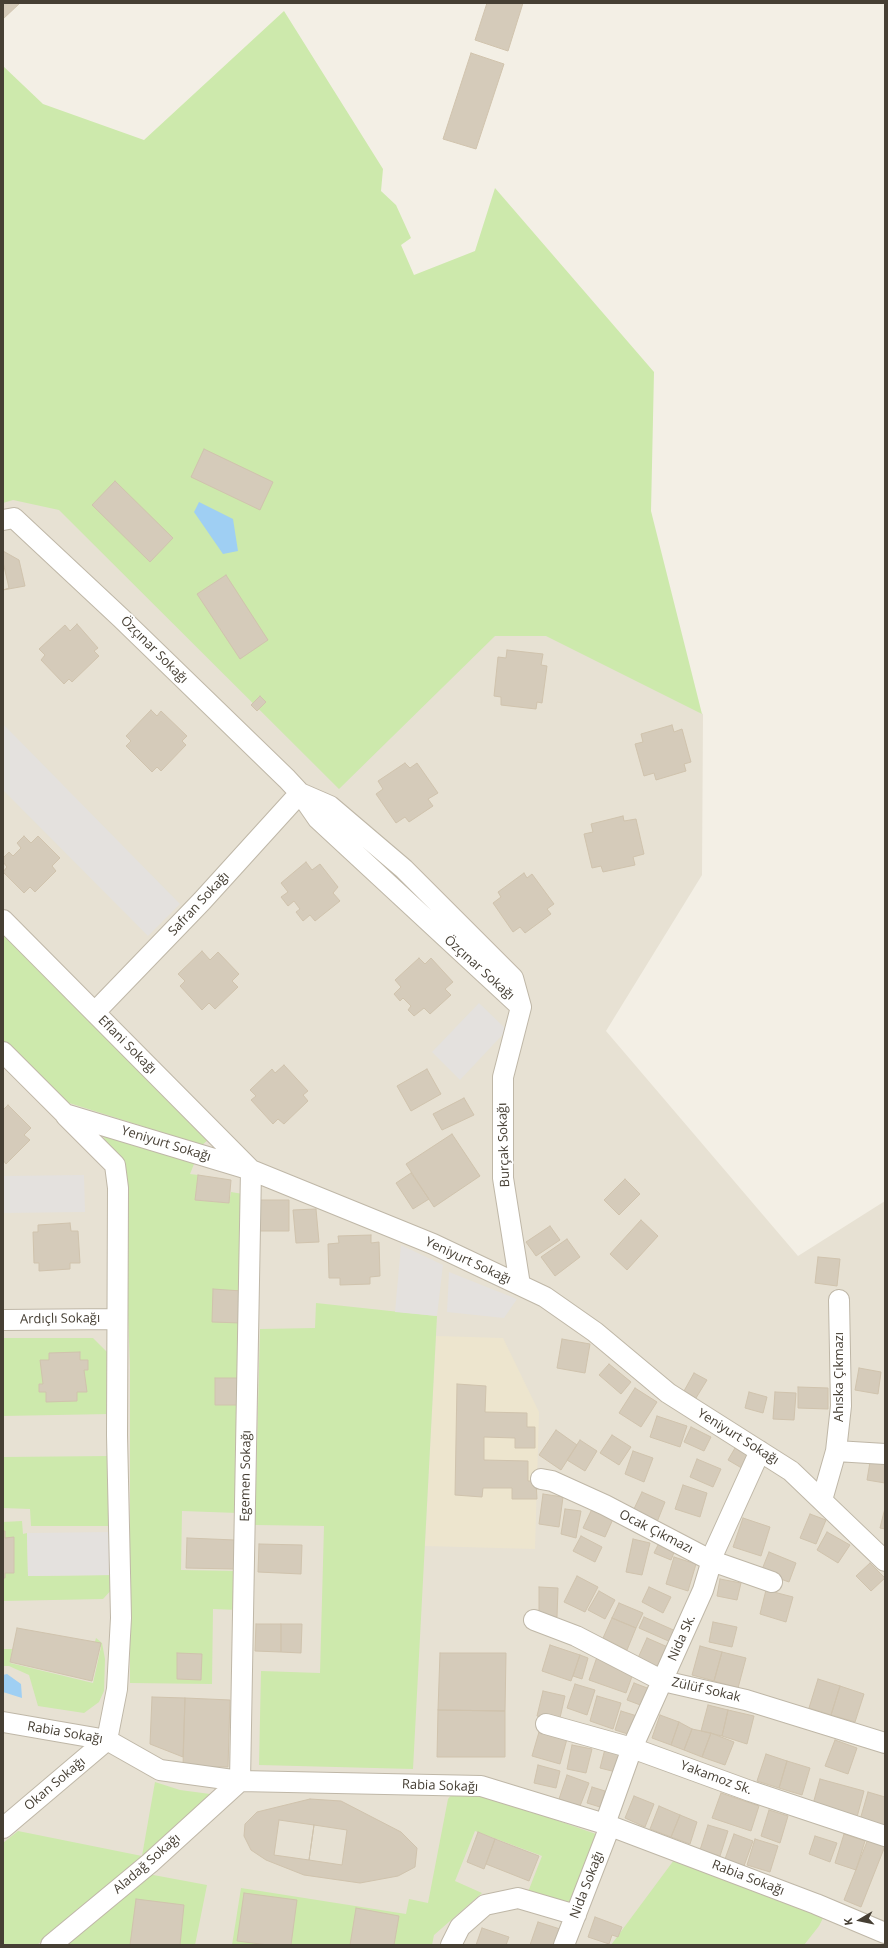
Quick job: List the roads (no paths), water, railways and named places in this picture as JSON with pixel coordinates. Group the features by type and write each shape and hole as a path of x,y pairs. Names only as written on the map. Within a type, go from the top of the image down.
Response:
{"street":[{"name":"Özçınar Sokağı","path":"3,520 14,518 20,523 288,779 300,794 330,806 404,869 513,978 521,1007"},
{"name":"Safran Sokağı","path":"95,1012 202,901 300,794"},
{"name":"Eflani Sokağı","path":"3,920 251,1170"},
{"name":"Burçak Sokağı","path":"520,1285 503,1178 502,1077 521,1007"},
{"name":"Yeniyurt Sokağı","path":"3,1052 65,1114 251,1170 433,1244 545,1298 595,1332 668,1393 792,1471 885,1560"},
{"path":"65,1114 116,1165 118,1188 117,1435 121,1618 117,1689 107,1740"},
{"name":"Egemen Sokağı","path":"240,1781 251,1170"},
{"name":"Ahıska Çıkmazı","path":"822,1500 836,1452 841,1406 839,1300"},
{"name":"Ardıçlı Sokağı","path":"3,1320 117,1319"},
{"name":"Nida Sk.","path":"607,1825 632,1748 703,1590 715,1550 760,1451"},
{"path":"836,1452 885,1454"},
{"name":"Ocak Çıkmazı","path":"541,1479 552,1481 605,1505 712,1561 772,1582"},
{"name":"Zülüf Sokak","path":"534,1620 576,1636 663,1680 746,1700 885,1743"},
{"name":"Rabia Sokağı","path":"3,1722 107,1740 160,1770 240,1781 481,1786 607,1825 816,1904 885,1933"},
{"name":"Yakamoz Sk.","path":"546,1724 632,1748 750,1791 885,1836"},
{"name":"Okan Sokağı","path":"3,1828 107,1740"},
{"name":"Aladağ Sokağı","path":"51,1945 150,1862 240,1781"},
{"name":"Nida Sokağı","path":"564,1945 607,1825"},
{"path":"451,1945 460,1927 485,1905 518,1898 576,1915"}],"water":[{"path":"199,502 233,519 238,551 223,554 194,512"},
{"path":"7,1674 21,1684 22,1698 3,1692 3,1675"}]}
